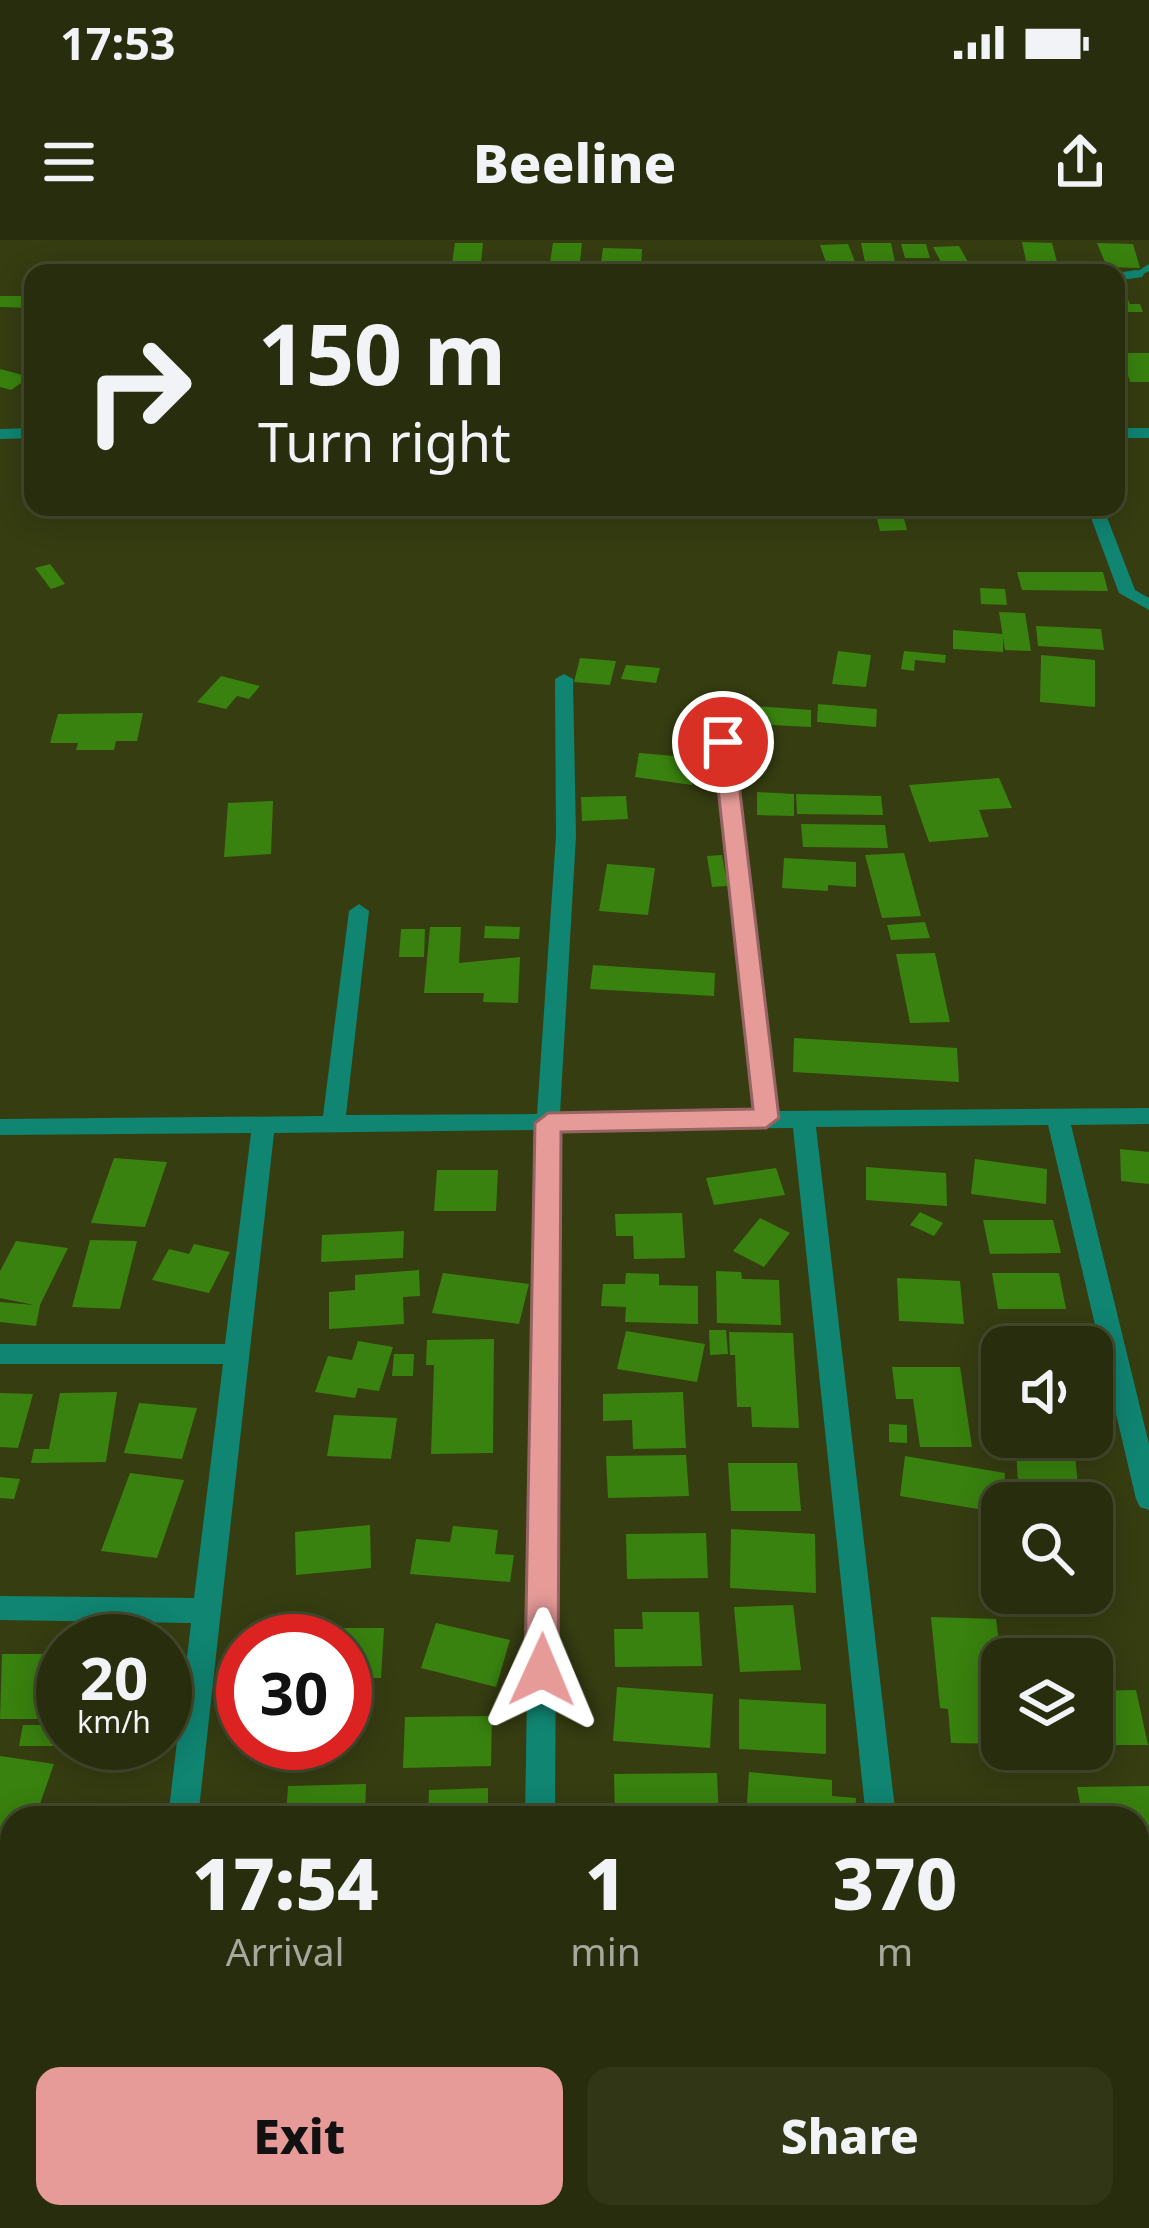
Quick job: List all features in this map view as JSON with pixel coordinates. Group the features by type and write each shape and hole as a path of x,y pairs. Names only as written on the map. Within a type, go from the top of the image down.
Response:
{"street":[{"path":"1098,516 1128,593 1149,605"},
{"path":"540,1806 548,1123 566,836 564,679"},
{"path":"723,742 766,1118"},
{"path":"332,1126 359,911"},
{"path":"1057,1116 1149,1499"},
{"path":"0,1127 1149,1116"},
{"path":"803,1117 880,1806"},
{"path":"184,1806 263,1126"},
{"path":"0,1354 238,1354"},
{"path":"0,1608 208,1611"}],"building":[{"path":"1022,242 1052,243 1057,264 1027,264"},
{"path":"455,243 483,243 481,264 452,264"},
{"path":"553,243 582,243 580,264 550,264"},
{"path":"861,243 891,243 895,264 865,264"},
{"path":"1097,243 1133,244 1140,268 1125,264 1106,264"},
{"path":"848,244 856,264 827,264 820,245"},
{"path":"901,244 926,244 930,258 905,258"},
{"path":"959,246 968,262 942,264 933,247"},
{"path":"603,248 642,249 641,264 601,264"},
{"path":"1125,292 1130,304 1140,304 1143,312 1125,312"},
{"path":"0,296 24,296 24,308 0,307"},
{"path":"1125,353 1149,353 1149,382 1130,382"},
{"path":"0,369 24,375 24,381 11,390 0,387"},
{"path":"876,516 903,516 907,530 880,531"},
{"path":"50,564 65,584 51,589 35,568"},
{"path":"1017,572 1103,572 1108,591 1022,590"},
{"path":"980,588 1005,589 1007,605 981,604"},
{"path":"999,612 1025,613 1031,651 1005,650"},
{"path":"1036,626 1101,629 1104,650 1038,646"},
{"path":"953,630 1003,634 1003,652 953,649"},
{"path":"838,651 871,655 866,687 832,684"},
{"path":"904,651 946,655 945,663 915,660 914,671 901,669"},
{"path":"1041,655 1095,660 1095,707 1040,702"},
{"path":"580,658 616,661 610,685 574,682"},
{"path":"626,665 660,668 656,683 621,679"},
{"path":"221,676 260,686 249,699 237,696 226,709 197,702"},
{"path":"818,704 877,709 876,727 817,722"},
{"path":"754,706 811,710 811,727 752,724"},
{"path":"143,713 137,741 116,741 114,750 76,750 78,743 50,743 58,714"},
{"path":"676,748 697,750 692,785 635,777 639,753 675,756"},
{"path":"999,778 1012,808 979,810 989,837 929,842 909,785"},
{"path":"757,792 794,794 794,816 757,815"},
{"path":"796,794 881,796 883,815 797,814"},
{"path":"626,796 628,819 582,821 581,797"},
{"path":"273,801 271,854 224,857 228,803"},
{"path":"801,824 885,825 888,848 803,847"},
{"path":"904,853 921,916 882,918 865,855"},
{"path":"722,855 728,886 712,887 707,856"},
{"path":"784,858 856,862 856,887 828,885 828,891 782,888"},
{"path":"607,864 655,868 648,915 599,911"},
{"path":"925,922 930,938 891,940 887,925"},
{"path":"485,926 520,927 519,939 484,938"},
{"path":"430,927 461,927 459,963 520,957 518,1003 483,1002 484,993 424,993"},
{"path":"401,929 425,929 424,957 399,957"},
{"path":"935,953 950,1022 910,1023 896,954"},
{"path":"593,965 715,973 714,996 590,989"},
{"path":"794,1038 957,1048 959,1082 793,1072"},
{"path":"1120,1149 1149,1152 1149,1184 1121,1181"},
{"path":"114,1158 167,1162 145,1227 91,1223"},
{"path":"975,1159 1047,1169 1046,1204 971,1194"},
{"path":"866,1167 946,1173 947,1206 866,1200"},
{"path":"776,1168 785,1195 714,1205 706,1178"},
{"path":"437,1170 498,1170 496,1211 434,1211"},
{"path":"920,1212 943,1223 934,1236 910,1225"},
{"path":"682,1213 685,1258 634,1259 633,1236 616,1236 615,1214"},
{"path":"760,1218 790,1233 764,1267 733,1251"},
{"path":"983,1220 1053,1220 1061,1253 990,1254"},
{"path":"404,1231 403,1258 321,1262 322,1235"},
{"path":"90,1240 137,1241 120,1309 72,1307"},
{"path":"16,1241 68,1248 40,1305 36,1326 0,1322 0,1302 34,1305 0,1298 0,1271"},
{"path":"194,1244 230,1252 209,1293 152,1280 169,1249 189,1254"},
{"path":"419,1270 420,1296 403,1297 404,1324 329,1329 329,1292 355,1290 355,1275"},
{"path":"716,1271 741,1272 742,1279 779,1280 781,1325 717,1323"},
{"path":"443,1273 529,1284 519,1324 432,1313"},
{"path":"626,1273 659,1274 659,1285 698,1286 698,1324 625,1322 626,1307 601,1306 603,1284 625,1284"},
{"path":"992,1273 1059,1273 1066,1309 998,1309"},
{"path":"897,1278 960,1281 964,1324 899,1321"},
{"path":"709,1330 726,1330 728,1354 710,1355"},
{"path":"626,1331 705,1344 697,1382 617,1369"},
{"path":"729,1332 793,1333 799,1428 752,1427 751,1407 737,1407"},
{"path":"494,1339 493,1453 431,1454 434,1365 426,1365 427,1340"},
{"path":"358,1341 393,1347 379,1391 358,1388 355,1398 315,1392 328,1356 352,1360"},
{"path":"394,1354 414,1354 413,1376 392,1376"},
{"path":"892,1367 960,1367 972,1447 920,1447 913,1399 896,1399"},
{"path":"117,1392 106,1462 31,1463 34,1449 49,1449 60,1393"},
{"path":"683,1392 686,1448 633,1449 632,1420 603,1421 603,1394"},
{"path":"0,1393 33,1394 18,1448 0,1447"},
{"path":"139,1403 197,1408 182,1459 124,1453"},
{"path":"334,1415 397,1418 391,1459 327,1456"},
{"path":"889,1424 907,1425 907,1443 889,1442"},
{"path":"686,1455 689,1496 608,1498 606,1456"},
{"path":"905,1456 1005,1473 1004,1482 981,1482 981,1510 900,1496"},
{"path":"1016,1458 1075,1458 1078,1482 1018,1481"},
{"path":"728,1463 797,1463 801,1511 731,1511"},
{"path":"130,1473 184,1480 157,1558 101,1551"},
{"path":"0,1477 20,1479 14,1499 0,1498"},
{"path":"370,1525 371,1568 296,1575 295,1532"},
{"path":"453,1526 498,1530 495,1554 514,1555 510,1582 410,1574 416,1539 450,1542"},
{"path":"731,1529 815,1534 816,1593 730,1588"},
{"path":"706,1533 708,1578 627,1579 626,1534"},
{"path":"793,1605 801,1670 740,1672 734,1607"},
{"path":"642,1612 699,1612 702,1666 615,1667 614,1629 643,1629"},
{"path":"931,1617 996,1619 998,1638 981,1638 981,1744 951,1743 948,1709 940,1708"},
{"path":"436,1623 510,1640 496,1687 421,1668"},
{"path":"372,1628 384,1628 381,1678 372,1678"},
{"path":"2,1654 36,1654 36,1719 0,1719"},
{"path":"617,1687 713,1694 710,1748 613,1741"},
{"path":"1136,1690 1148,1745 1113,1745 1113,1691"},
{"path":"739,1699 826,1704 826,1754 739,1749"},
{"path":"492,1716 491,1766 403,1768 405,1717"},
{"path":"23,1725 36,1725 36,1746 19,1746"},
{"path":"0,1756 36,1761 36,1770 52,1770 39,1806 0,1806"},
{"path":"749,1772 832,1780 832,1796 856,1798 856,1806 747,1806"},
{"path":"717,1773 718,1806 615,1806 614,1774"},
{"path":"366,1784 365,1806 287,1806 288,1786"},
{"path":"1149,1786 1149,1806 1081,1806 1077,1787"},
{"path":"488,1788 488,1806 428,1806 429,1790"}],"route":[{"path":"542,1670 548,1123 766,1118 723,742"}]}
